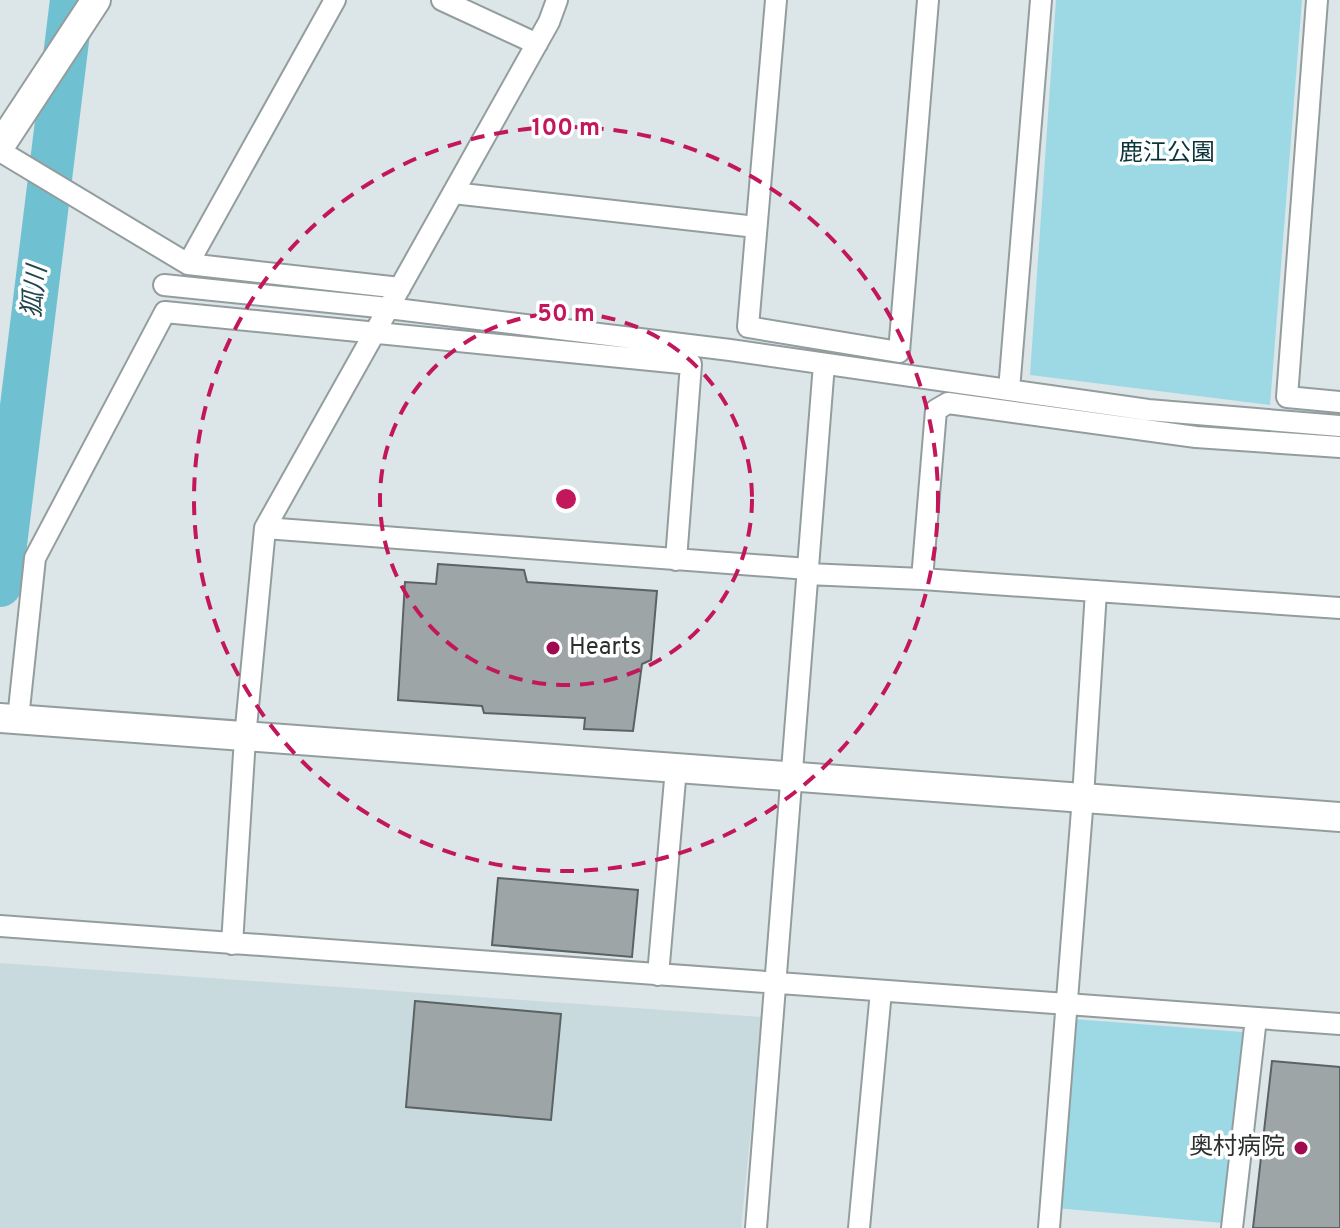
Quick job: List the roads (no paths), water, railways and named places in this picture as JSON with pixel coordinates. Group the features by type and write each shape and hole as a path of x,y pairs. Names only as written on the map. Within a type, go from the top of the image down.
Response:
{"street":[{"path":"96,0 0,148 188,264 400,288"},
{"path":"188,264 335,0"},
{"path":"442,0 537,44"},
{"path":"232,944 245,738 265,528 537,44 557,0"},
{"path":"776,0 748,327 899,352 928,0"},
{"path":"1009,390 1041,0"},
{"path":"1317,0 1287,397 1340,402"},
{"path":"453,193 756,227"},
{"path":"164,285 388,308 824,364 1148,410 1340,426"},
{"path":"676,560 691,364 165,312 35,558 9,719 1340,817"},
{"path":"756,1228 824,364"},
{"path":"922,579 936,410 948,403 1196,437 1340,447"},
{"path":"265,528 807,572 1340,608"},
{"path":"1049,1228 1068,1004 1096,591"},
{"path":"658,975 676,768"},
{"path":"0,926 1340,1024"},
{"path":"859,1228 881,991"},
{"path":"1232,1228 1256,1018"}],"waterway":[{"name":"狐川","path":"0,585 72,0"}],"place":[{"name":"Hearts","path":"553,648"},
{"name":"奥村病院","path":"1301,1148"}],"park label":[{"name":"鹿江公園","path":"1167,154"}]}
